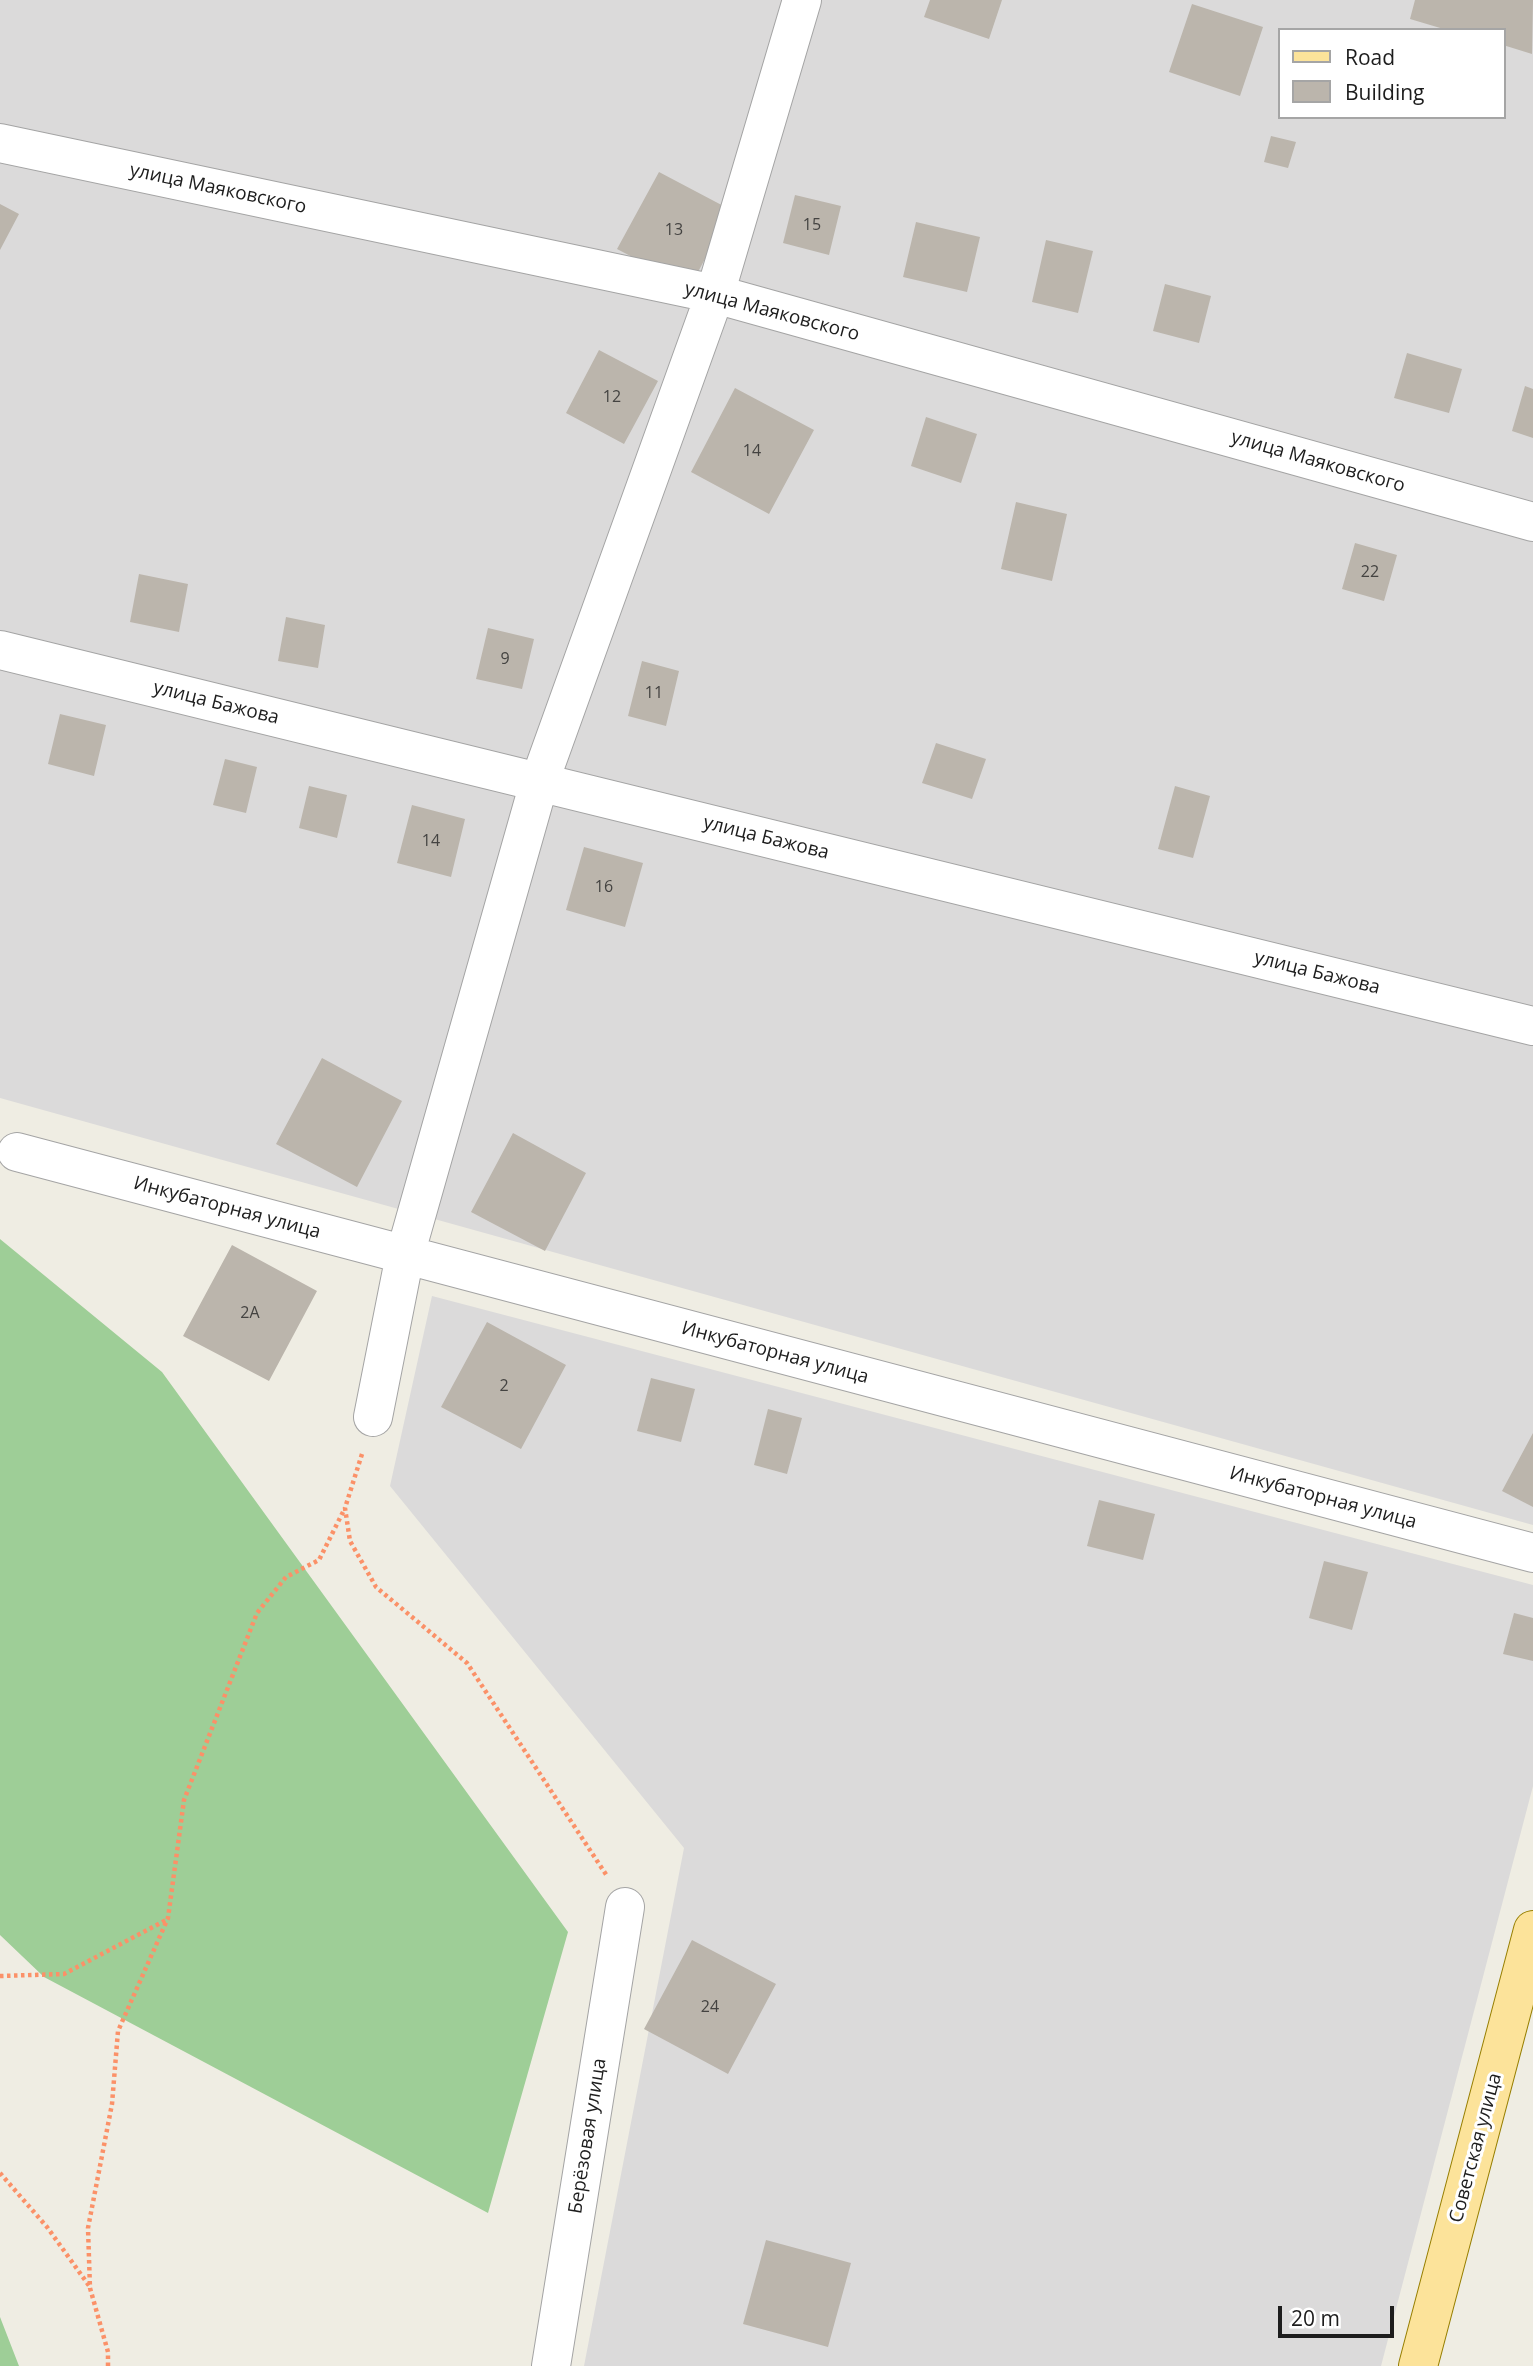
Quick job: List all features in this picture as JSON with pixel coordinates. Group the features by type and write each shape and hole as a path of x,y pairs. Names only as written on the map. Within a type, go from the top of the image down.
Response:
{"main road":[{"name":"Советская улица","path":"1418,2366 1533,1930"}],"street":[{"path":"373,1417 405,1255 539,783 715,294 802,0"},
{"name":"улица Маяковского","path":"0,144 715,294 1533,522"},
{"name":"улица Бажова","path":"0,650 1533,1026"},
{"name":"Инкубаторная улица","path":"17,1152 1533,1553"},
{"name":"Берёзовая улица","path":"551,2366 625,1907"}],"path":[{"path":"108,2366 108,2352 90,2288 88,2228 112,2104 118,2031 168,1918 184,1800 257,1613 286,1577 319,1560 345,1508 373,1417"},
{"path":"345,1508 351,1541 376,1587 467,1663 517,1736 625,1907"},
{"path":"0,1976 64,1974 168,1918"},
{"path":"0,2173 47,2227 90,2288"}],"shaded area":[{"path":"0,0 1533,0 1533,1525 0,1098"},
{"path":"432,1296 1533,1585 1533,1786 1381,2366 584,2366 684,1848 390,1486"}],"green space":[{"path":"0,1239 162,1372 568,1932 488,2213 44,1977 0,1935"},
{"path":"0,2317 19,2366 0,2366"}],"building":[{"path":"930,0 1002,0 989,39 924,17"},
{"path":"1415,0 1533,0 1532,54 1505,46 1505,28 1440,28 1410,19"},
{"path":"1192,4 1263,27 1240,96 1169,72"},
{"path":"1271,136 1296,142 1288,168 1264,162"},
{"path":"659,172 731,210 690,287 617,249"},
{"path":"795,195 841,206 829,255 783,243"},
{"path":"0,204 19,214 0,250"},
{"path":"916,222 980,237 967,292 903,277"},
{"path":"1046,240 1093,251 1078,313 1032,302"},
{"path":"1165,284 1211,296 1199,343 1153,331"},
{"path":"599,350 658,381 624,444 566,413"},
{"path":"1407,353 1462,369 1449,413 1394,398"},
{"path":"1525,386 1533,389 1533,438 1512,431"},
{"path":"735,388 814,430 769,514 691,472"},
{"path":"926,417 977,434 961,483 911,466"},
{"path":"1016,502 1067,514 1052,581 1001,569"},
{"path":"1355,543 1397,555 1384,601 1342,589"},
{"path":"139,574 188,584 179,632 130,622"},
{"path":"286,617 325,625 318,668 278,661"},
{"path":"488,628 534,639 522,689 476,679"},
{"path":"642,661 679,671 666,726 628,716"},
{"path":"60,714 106,725 94,776 48,764"},
{"path":"936,743 986,759 972,799 922,783"},
{"path":"225,759 257,767 246,813 213,805"},
{"path":"309,786 347,795 337,838 299,828"},
{"path":"1175,786 1210,796 1193,858 1158,849"},
{"path":"412,805 465,819 451,877 397,863"},
{"path":"584,847 643,863 625,927 566,910"},
{"path":"322,1058 402,1101 357,1187 276,1144"},
{"path":"513,1133 586,1173 545,1251 471,1212"},
{"path":"232,1245 317,1291 269,1381 183,1336"},
{"path":"487,1322 566,1365 521,1449 441,1407"},
{"path":"651,1378 695,1389 681,1442 637,1431"},
{"path":"768,1409 802,1418 787,1474 754,1465"},
{"path":"1533,1433 1533,1507 1502,1491"},
{"path":"1099,1500 1155,1514 1143,1560 1087,1546"},
{"path":"1324,1561 1368,1572 1352,1630 1309,1618"},
{"path":"1514,1613 1533,1618 1533,1661 1503,1654"},
{"path":"692,1940 776,1984 728,2074 644,2029"},
{"path":"766,2240 851,2263 828,2347 743,2324"}]}
